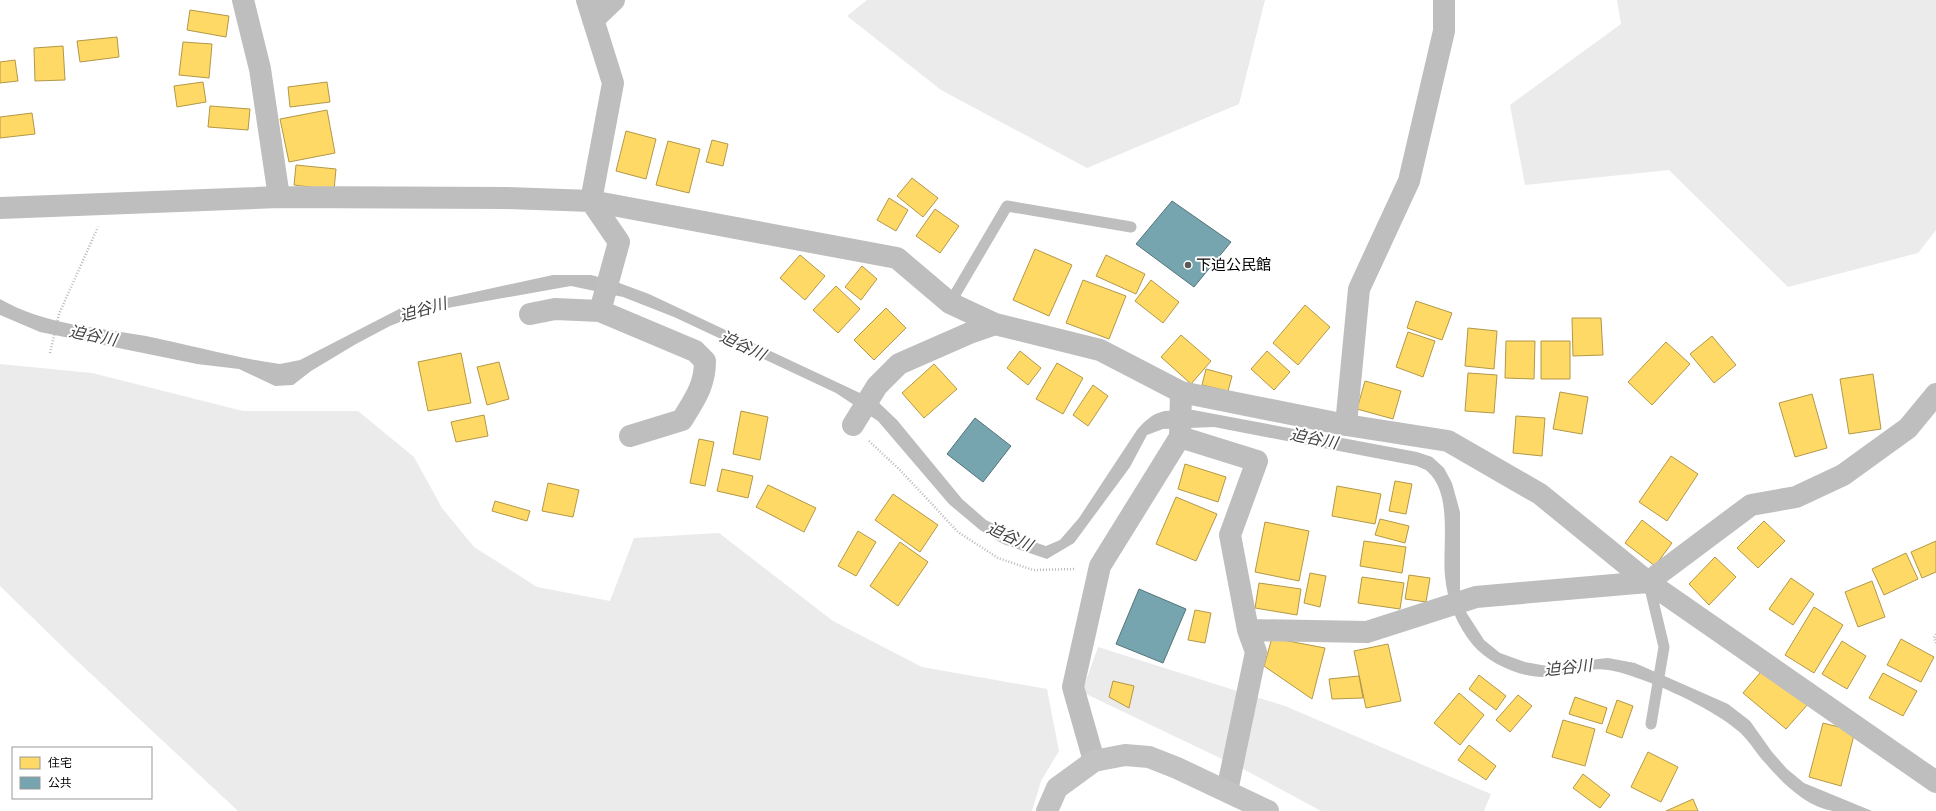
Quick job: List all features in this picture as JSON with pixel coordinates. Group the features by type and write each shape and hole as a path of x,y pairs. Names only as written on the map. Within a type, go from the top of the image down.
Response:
{"street":[{"path":"243,0 260,70 280,197"},
{"path":"602,307 619,242 591,201 614,83 590,10 614,0"},
{"path":"1346,424 1360,289 1409,181 1444,31 1444,0"},
{"path":"0,208 280,197 506,198 591,201 897,258 950,303 995,324 1100,350 1181,399 1346,424 1448,442 1540,494 1648,582 1936,782"},
{"path":"530,314 555,309 602,307 695,351 704,361 705,376 697,396 682,420 630,436"},
{"path":"856,420 877,386 899,364 972,332 995,324"},
{"path":"1248,630 1367,632 1476,597 1648,582 1751,505 1796,497 1844,475 1908,428 1936,394"},
{"path":"1094,761 1073,687 1100,566 1180,437 1181,399"},
{"path":"1180,437 1257,461 1230,535 1248,630 1256,652 1227,791"},
{"path":"1047,811 1057,788 1094,761 1125,755 1149,757 1227,791 1268,811"}],"lane":[{"path":"950,303 1007,206 1131,227"},
{"path":"1648,582 1664,647 1651,724"}],"path":[{"path":"50,353 59,314 108,204"},
{"path":"856,420 958,532 998,558 1033,570 1068,570 1100,566"},
{"path":"1936,634 1934,638 1936,643"}],"shaded area":[{"path":"867,0 1265,0 1239,104 1087,168 941,90 847,16"},
{"path":"1617,0 1936,0 1936,230 1918,253 1788,287 1669,170 1525,185 1510,105 1621,24"},
{"path":"0,364 92,373 243,411 358,411 414,457 442,508 474,547 537,587 610,601 634,538 719,533 833,621 922,667 1047,689 1059,751 1041,781 1032,811 238,811 74,658 0,586"},
{"path":"1098,647 1285,706 1491,794 1484,811 1321,811 1245,770 1082,692"}],"water":[{"name":"迫谷川","path":"553,275 591,275 614,281 649,294 877,401 897,420 962,499 986,520 1019,537 1046,546 1060,540 1079,518 1137,430 1150,417 1162,412 1193,410 1417,452 1432,457 1444,468 1452,483 1460,512 1460,596 1466,612 1484,640 1500,653 1525,662 1547,666 1569,665 1589,660 1608,658 1635,663 1728,704 1750,721 1772,752 1787,769 1804,783 1872,811 1833,811 1812,804 1792,790 1775,774 1743,736 1726,721 1657,685 1622,673 1601,669 1553,676 1532,676 1510,670 1489,659 1467,638 1454,612 1448,594 1445,576 1445,521 1441,493 1436,482 1428,472 1417,466 1214,427 1163,429 1147,435 1130,467 1074,543 1047,559 1003,544 980,530 949,504 878,421 836,393 674,317 623,297 571,286 425,312 390,326 356,344 311,371 293,385 275,386 239,369 197,364 40,332 0,315 0,299 17,308 53,320 146,336 230,355 280,364 300,360 401,308"}],"building: 住宅":[{"path":"190,10 229,16 226,37 187,30"},
{"path":"117,37 119,57 80,62 77,41"},
{"path":"183,42 212,44 209,78 179,75"},
{"path":"63,46 65,80 35,81 34,48"},
{"path":"15,60 18,81 0,83 0,62"},
{"path":"203,82 206,102 177,107 174,86"},
{"path":"327,82 330,102 290,107 288,87"},
{"path":"210,106 250,109 248,130 208,127"},
{"path":"327,110 335,153 289,162 280,119"},
{"path":"32,113 35,134 0,138 0,117"},
{"path":"626,131 656,139 646,179 616,171"},
{"path":"712,140 728,144 723,166 706,162"},
{"path":"668,141 700,149 689,193 656,185"},
{"path":"296,165 336,169 334,190 294,185"},
{"path":"912,178 938,198 923,217 897,196"},
{"path":"889,198 908,210 896,231 877,220"},
{"path":"935,209 959,226 940,253 916,236"},
{"path":"1035,249 1072,265 1049,316 1013,300"},
{"path":"800,255 825,276 805,300 780,278"},
{"path":"1106,255 1145,274 1136,294 1096,276"},
{"path":"862,266 877,279 861,300 845,287"},
{"path":"1083,280 1126,296 1109,339 1066,323"},
{"path":"1151,280 1179,302 1163,323 1135,301"},
{"path":"836,286 860,309 838,333 813,310"},
{"path":"1416,301 1452,313 1442,340 1407,328"},
{"path":"1305,305 1330,327 1298,365 1273,343"},
{"path":"886,308 906,328 874,360 854,340"},
{"path":"1572,318 1601,318 1603,355 1573,356"},
{"path":"1468,328 1497,331 1494,369 1465,366"},
{"path":"1408,332 1435,341 1423,377 1396,367"},
{"path":"1181,335 1211,361 1191,384 1161,357"},
{"path":"1712,336 1736,365 1714,383 1690,354"},
{"path":"1506,341 1535,341 1534,379 1505,378"},
{"path":"1541,341 1570,341 1570,379 1541,379"},
{"path":"1666,342 1690,364 1652,405 1628,382"},
{"path":"1020,351 1041,368 1028,385 1007,368"},
{"path":"1267,351 1290,372 1274,390 1251,369"},
{"path":"461,353 471,403 428,411 418,362"},
{"path":"499,362 509,399 487,405 477,367"},
{"path":"1057,363 1083,378 1063,414 1036,399"},
{"path":"934,364 957,389 924,418 902,393"},
{"path":"1206,369 1232,376 1228,391 1202,385"},
{"path":"1468,373 1497,375 1494,413 1465,411"},
{"path":"1873,374 1881,429 1849,434 1840,379"},
{"path":"1365,381 1401,391 1393,419 1357,409"},
{"path":"1093,385 1108,396 1088,426 1073,415"},
{"path":"1560,392 1588,397 1582,434 1553,429"},
{"path":"1812,394 1827,448 1795,457 1779,403"},
{"path":"741,411 768,417 760,460 733,454"},
{"path":"484,415 488,436 456,442 451,422"},
{"path":"1516,416 1545,418 1542,456 1513,453"},
{"path":"699,439 714,442 705,486 690,483"},
{"path":"1671,456 1698,474 1667,521 1639,502"},
{"path":"1185,464 1226,477 1218,502 1178,489"},
{"path":"722,469 753,476 748,498 717,491"},
{"path":"1395,481 1412,484 1406,514 1389,511"},
{"path":"548,483 579,490 573,517 542,511"},
{"path":"768,485 816,508 804,532 756,507"},
{"path":"1337,486 1381,494 1375,524 1332,516"},
{"path":"893,494 938,525 920,552 875,520"},
{"path":"1176,497 1217,514 1196,561 1156,544"},
{"path":"495,501 530,511 527,521 492,511"},
{"path":"1380,519 1409,526 1405,543 1375,535"},
{"path":"1642,520 1672,543 1655,566 1625,543"},
{"path":"1764,521 1785,541 1758,568 1737,548"},
{"path":"1265,522 1309,531 1299,581 1255,572"},
{"path":"858,531 876,542 856,576 838,566"},
{"path":"1364,541 1406,547 1402,573 1360,566"},
{"path":"1936,541 1936,572 1922,578 1911,552"},
{"path":"900,542 928,562 898,606 870,586"},
{"path":"1906,553 1918,579 1884,595 1872,569"},
{"path":"1715,557 1736,577 1709,605 1689,584"},
{"path":"1310,573 1326,576 1320,607 1304,603"},
{"path":"1409,575 1430,578 1426,602 1405,599"},
{"path":"1362,577 1404,583 1400,609 1358,603"},
{"path":"1791,578 1814,594 1793,625 1769,609"},
{"path":"1872,581 1885,617 1858,627 1845,592"},
{"path":"1259,583 1301,589 1297,615 1255,608"},
{"path":"1814,607 1843,625 1814,673 1785,655"},
{"path":"1195,610 1211,613 1205,643 1188,640"},
{"path":"1272,638 1325,648 1312,699 1264,666"},
{"path":"1901,639 1934,657 1921,682 1887,665"},
{"path":"1842,641 1866,656 1847,689 1822,674"},
{"path":"1388,644 1401,701 1366,708 1354,651"},
{"path":"1765,667 1808,704 1786,729 1743,693"},
{"path":"1883,673 1917,691 1903,716 1869,698"},
{"path":"1479,675 1506,696 1496,710 1469,689"},
{"path":"1359,676 1363,698 1332,699 1329,679"},
{"path":"1113,681 1134,686 1129,708 1109,697"},
{"path":"1459,693 1484,715 1460,745 1434,723"},
{"path":"1518,695 1532,706 1510,732 1496,720"},
{"path":"1575,697 1607,708 1602,724 1569,714"},
{"path":"1617,700 1633,706 1622,738 1606,732"},
{"path":"1563,720 1595,729 1585,766 1552,757"},
{"path":"1823,723 1855,731 1841,786 1809,777"},
{"path":"1469,745 1496,766 1486,780 1458,760"},
{"path":"1648,752 1678,767 1661,802 1631,787"},
{"path":"1583,774 1610,795 1600,808 1573,788"},
{"path":"1693,799 1698,811 1666,811"}],"building: 公共":[{"name":"下迫公民館","path":"1172,201 1231,242 1194,287 1136,244"},
{"path":"975,418 1011,446 983,482 947,454"},
{"path":"1139,589 1186,609 1163,663 1116,644"}],"place":[{"name":"下迫公民館","path":"1188,265"}]}
